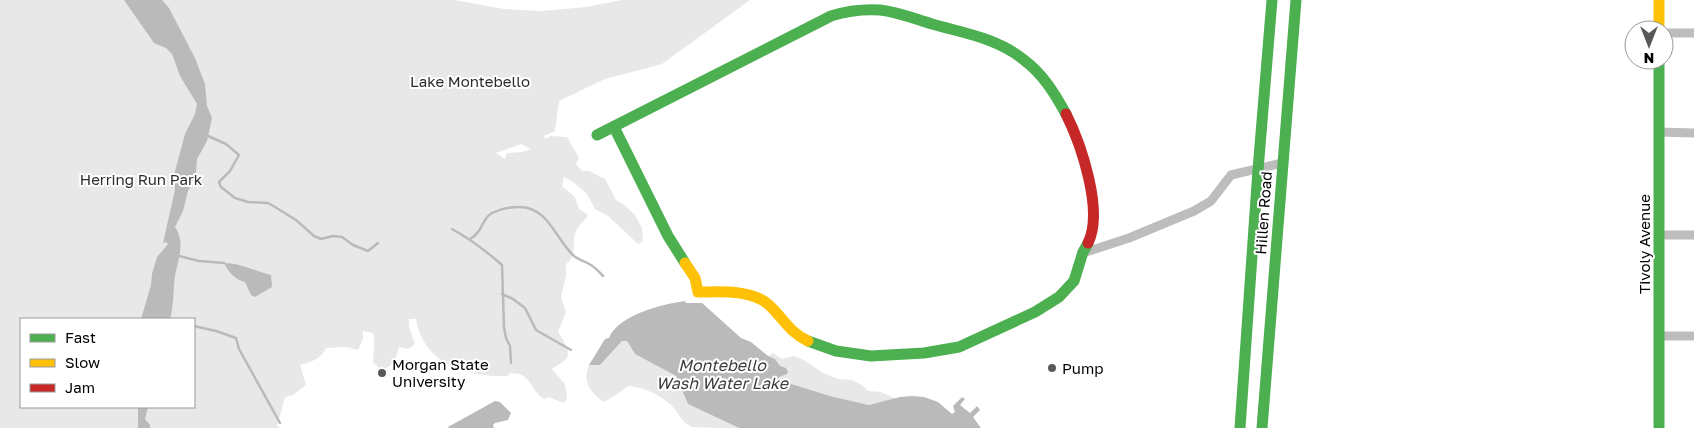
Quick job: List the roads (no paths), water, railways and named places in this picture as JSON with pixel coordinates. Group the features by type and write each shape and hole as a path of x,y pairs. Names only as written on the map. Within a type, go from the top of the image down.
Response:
{"street":[{"name":"Hillen Road","path":"1240,428 1272,0"},
{"name":"Hillen Road","path":"1262,428 1296,0"},
{"path":"1659,0 1659,20"},
{"path":"598,136 614,127 831,16 866,10 882,10 906,15 978,37 1004,47 1027,61 1052,90 1076,136 1092,192 1092,235 1083,253 1072,284 1059,297 1037,310 957,347 943,351 878,356 860,356 838,352 809,342 795,334 769,305 758,298 744,294 698,292 695,278 668,236 614,127"},
{"path":"1674,33 1694,33"},
{"name":"Tivoly Avenue","path":"1659,70 1659,428"},
{"path":"1659,132 1694,132"},
{"path":"1083,253 1129,238 1194,211 1211,201 1231,175 1282,163"},
{"path":"1659,235 1694,235"},
{"path":"1659,336 1694,336"}],"water":[{"path":"124,0 162,0 169,8 195,58 205,84 207,106 212,118 207,141 197,159 196,173 188,191 183,211 175,227 181,245 170,318 141,318 157,257 168,244 166,242 163,243 175,190 174,175 185,134 195,114 197,104 180,76 172,54 166,48 154,43"},
{"path":"224,263 242,266 271,275 272,287 255,297 251,295 245,282 233,275"},
{"name":"Montebello Wash Water Lake","path":"685,301 686,303 702,303 741,338 751,342 768,356 775,359 780,366 786,368 787,374 779,377 779,380 830,396 869,405 900,397 924,397 938,402 952,414 955,412 953,406 962,397 965,399 960,405 970,413 977,406 980,410 973,417 981,428 739,428 688,404 676,376 635,354 627,341 622,341 600,365 589,365 605,339 609,338 614,330 631,317 654,308"},
{"path":"495,401 500,402 511,413 508,420 495,423 493,425 494,428 448,427"},
{"path":"138,408 148,408 145,419 150,428 138,428"}],"waterway":[{"path":"206,135 226,144 239,155 230,171 219,182 221,187 235,198 248,202 268,203 296,220 314,236 321,239 333,236 342,237 353,245 368,251 378,243"},
{"path":"470,239 475,236 486,218 492,213 512,207 529,208 545,218 574,256 593,266 603,276"},
{"path":"452,229 502,265 504,327 510,346 511,363"},
{"path":"179,256 199,261 224,263"},
{"path":"502,294 525,308 536,330 571,350"},
{"path":"195,326 236,338 239,349 280,423"}],"place":[{"name":"Pump","path":"1052,368"},
{"name":"Morgan State University","path":"382,373"}],"park label":[{"name":"Lake Montebello","path":"470,81"},
{"name":"Herring Run Park","path":"141,179"}]}
